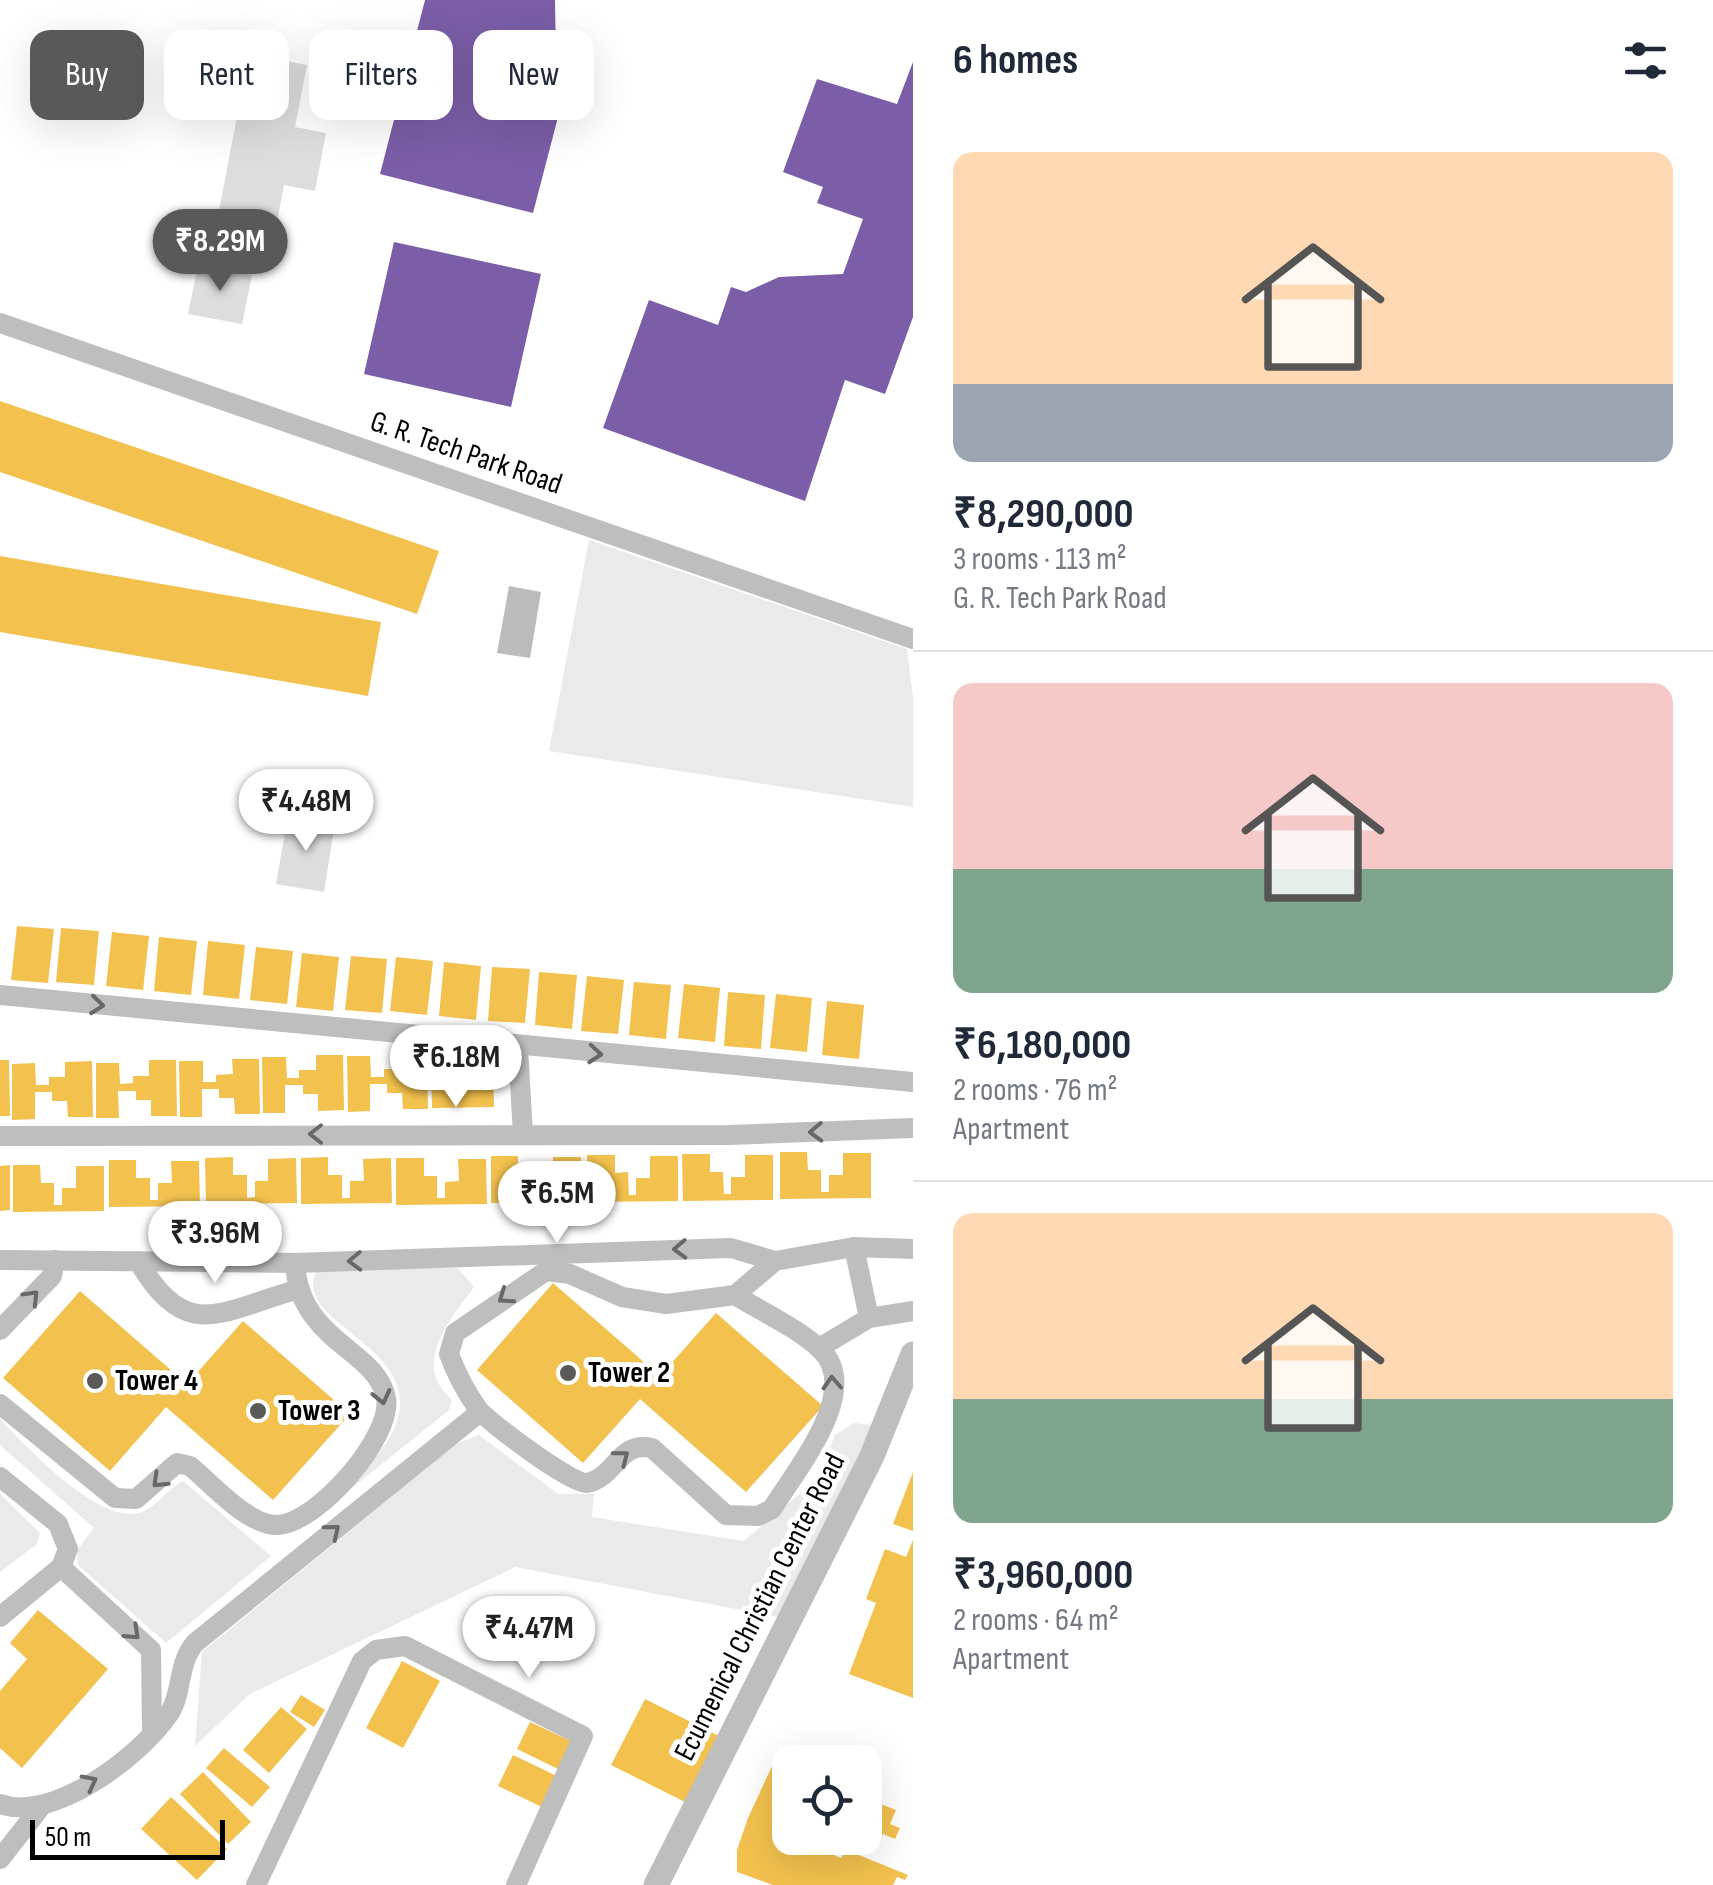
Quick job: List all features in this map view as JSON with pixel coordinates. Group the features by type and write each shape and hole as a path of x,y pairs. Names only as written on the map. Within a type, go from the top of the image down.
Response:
{"street":[{"name":"G. R. Tech Park Road","path":"0,323 913,639"},
{"path":"0,995 518,1048 913,1082"},
{"path":"518,1048 523,1135"},
{"path":"0,1136 729,1135 913,1128"},
{"path":"0,1260 294,1263 730,1248 775,1261 854,1247 913,1249"},
{"path":"854,1247 869,1318"},
{"path":"0,1330 52,1276 55,1260"},
{"path":"138,1261 156,1290 180,1312 200,1315 296,1290"},
{"path":"735,1295 819,1348 830,1362 834,1378 830,1415 772,1509 758,1516 726,1516 652,1448 643,1446 626,1451 594,1480 580,1483 480,1412 454,1369 450,1342 455,1333 536,1275 558,1270 622,1297 648,1302 735,1295 775,1261"},
{"path":"276,1525 321,1506 367,1450 385,1414 380,1382 307,1312 296,1290 294,1263"},
{"path":"819,1348 869,1318 913,1311"},
{"name":"Ecumenical Christian Center Road","path":"656,1885 872,1456 913,1354"},
{"path":"0,1404 115,1498 136,1500 178,1463 190,1466 253,1517 276,1525 301,1557"},
{"path":"0,1804 24,1810 40,1808 108,1773 170,1713 182,1663 195,1642 480,1412"},
{"path":"0,1477 58,1524 68,1549 61,1567 0,1617"},
{"path":"61,1567 151,1650 152,1731"},
{"path":"256,1885 362,1661 392,1645 405,1646 584,1736 516,1885"},
{"path":"0,1859 40,1808"}],"shaded area":[{"path":"589,540 907,649 913,697 913,807 549,751"},
{"path":"509,586 541,592 530,658 497,653"},
{"path":"319,1266 458,1268 474,1287 449,1322 436,1349 435,1376 452,1401 449,1410 342,1496 393,1431 399,1394 390,1371 374,1352 320,1303 313,1285"},
{"path":"0,1419 64,1481 104,1507 139,1513 183,1481 271,1556 166,1643 78,1565 77,1550 94,1528 0,1445"},
{"path":"854,1423 873,1425 784,1618 515,1567 250,1694 195,1746 202,1652 456,1444 479,1435 558,1494 594,1494 592,1517 744,1541 818,1478 835,1435"},
{"path":"0,1494 40,1533 37,1544 0,1572"}],"building: Homes":[{"path":"0,401 439,551 417,614 0,472"},
{"path":"0,556 381,622 368,696 0,632"},
{"path":"17,926 54,929 48,983 11,980"},
{"path":"61,928 99,931 94,985 56,982"},
{"path":"112,932 149,936 143,990 106,986"},
{"path":"159,937 197,941 191,995 154,991"},
{"path":"208,941 245,945 239,999 203,995"},
{"path":"256,947 293,951 287,1004 250,1000"},
{"path":"302,953 339,957 333,1011 296,1007"},
{"path":"351,956 387,959 382,1013 345,1010"},
{"path":"396,957 433,961 427,1015 390,1011"},
{"path":"444,962 481,966 476,1020 439,1016"},
{"path":"492,967 530,969 525,1023 488,1021"},
{"path":"539,972 577,975 572,1029 535,1025"},
{"path":"587,976 624,980 618,1034 581,1031"},
{"path":"634,982 671,985 666,1039 629,1035"},
{"path":"684,984 720,988 715,1042 678,1038"},
{"path":"728,992 765,995 761,1049 724,1046"},
{"path":"776,994 812,998 807,1052 770,1048"},
{"path":"827,1001 864,1005 859,1059 822,1055"},
{"path":"427,1053 428,1109 403,1109 402,1093 387,1093 387,1084 370,1084 370,1111 348,1112 347,1056 370,1056 371,1077 384,1077 384,1069 400,1069 400,1054"},
{"path":"316,1055 343,1055 344,1110 318,1111 318,1094 303,1094 303,1085 285,1085 285,1113 263,1113 262,1057 286,1057 287,1078 299,1078 299,1070 316,1070"},
{"path":"232,1059 259,1059 260,1114 235,1114 234,1098 219,1098 219,1089 202,1089 202,1117 180,1117 179,1061 203,1061 203,1082 216,1082 216,1075 233,1074"},
{"path":"0,1060 9,1060 10,1116 0,1116"},
{"path":"149,1060 176,1060 177,1116 151,1116 151,1100 136,1100 136,1091 118,1091 119,1118 96,1118 96,1063 119,1063 120,1084 133,1083 133,1076 149,1076"},
{"path":"92,1061 93,1117 68,1117 67,1101 52,1101 52,1092 35,1092 35,1119 12,1120 12,1064 35,1063 36,1085 49,1085 49,1077 65,1077 65,1062"},
{"path":"468,1062 468,1070 493,1069 494,1107 432,1108 431,1063"},
{"path":"780,1152 807,1152 808,1170 821,1170 821,1192 829,1192 829,1175 843,1175 843,1153 871,1153 871,1198 780,1199"},
{"path":"682,1154 710,1154 710,1172 723,1172 724,1194 731,1194 731,1177 745,1177 745,1155 773,1155 773,1200 683,1201"},
{"path":"587,1155 615,1155 615,1173 628,1172 629,1195 636,1195 636,1178 650,1178 650,1156 678,1156 678,1201 588,1202"},
{"path":"491,1156 518,1156 518,1174 532,1174 532,1196 540,1196 539,1179 553,1179 553,1157 581,1157 581,1202 491,1203"},
{"path":"233,1157 233,1175 247,1175 247,1198 255,1197 255,1181 268,1181 268,1159 296,1158 297,1203 206,1204 205,1158"},
{"path":"328,1157 328,1175 342,1175 342,1198 350,1198 350,1181 364,1181 363,1159 391,1158 392,1203 301,1204 301,1158"},
{"path":"396,1158 424,1158 424,1176 437,1176 437,1198 445,1198 445,1182 459,1181 458,1159 486,1159 487,1204 396,1205"},
{"path":"109,1160 136,1160 136,1178 150,1178 150,1200 158,1200 158,1183 172,1183 171,1161 199,1161 200,1206 109,1207"},
{"path":"10,1165 10,1210 0,1211 0,1166"},
{"path":"13,1165 40,1165 41,1183 54,1183 54,1205 62,1205 62,1188 76,1188 76,1166 104,1166 104,1211 13,1212"},
{"path":"553,1283 660,1376 716,1313 823,1406 746,1492 640,1399 583,1463 477,1370"},
{"path":"80,1291 187,1384 243,1321 350,1414 273,1500 166,1407 110,1471 3,1378"},
{"path":"913,1472 913,1531 893,1524"},
{"path":"913,1540 913,1698 849,1674 876,1603 866,1599 885,1549 906,1557"},
{"path":"38,1610 108,1669 22,1768 0,1748 0,1691 27,1659 10,1643"},
{"path":"402,1661 440,1681 403,1748 366,1728"},
{"path":"301,1695 325,1710 314,1727 290,1712"},
{"path":"645,1699 719,1736 685,1802 611,1765"},
{"path":"281,1707 307,1729 269,1773 243,1750"},
{"path":"530,1722 573,1742 560,1770 517,1749"},
{"path":"224,1748 270,1787 252,1807 206,1768"},
{"path":"513,1755 557,1776 542,1807 498,1786"},
{"path":"772,1766 772,1855 859,1855 908,1875 905,1880 897,1877 893,1885 773,1885 737,1872 737,1850"},
{"path":"203,1772 251,1822 228,1844 180,1794"},
{"path":"171,1797 227,1849 197,1880 141,1829"},
{"path":"882,1805 896,1810 890,1824 900,1828 895,1839 883,1834 882,1837"}],"building: Offices":[{"path":"425,0 555,0 555,30 473,30 473,120 557,120 533,213 380,174 394,120 453,120 453,30 417,30"},
{"path":"913,62 913,317 885,394 845,380 805,501 603,428 649,300 718,325 731,287 746,292 779,277 843,274 863,219 817,203 823,187 783,172 817,79 897,104"},
{"path":"394,242 541,274 511,407 364,374"}],"building: Other":[{"path":"289,62 307,65 295,127 326,133 315,191 284,185 269,264 211,252 236,120 289,120"},
{"path":"198,265 252,275 242,324 188,314"},
{"path":"288,815 335,823 324,892 276,884"}],"place":[{"name":"Tower 2","path":"568,1373"},
{"name":"Tower 4","path":"95,1381"},
{"name":"Tower 3","path":"258,1411"}]}
